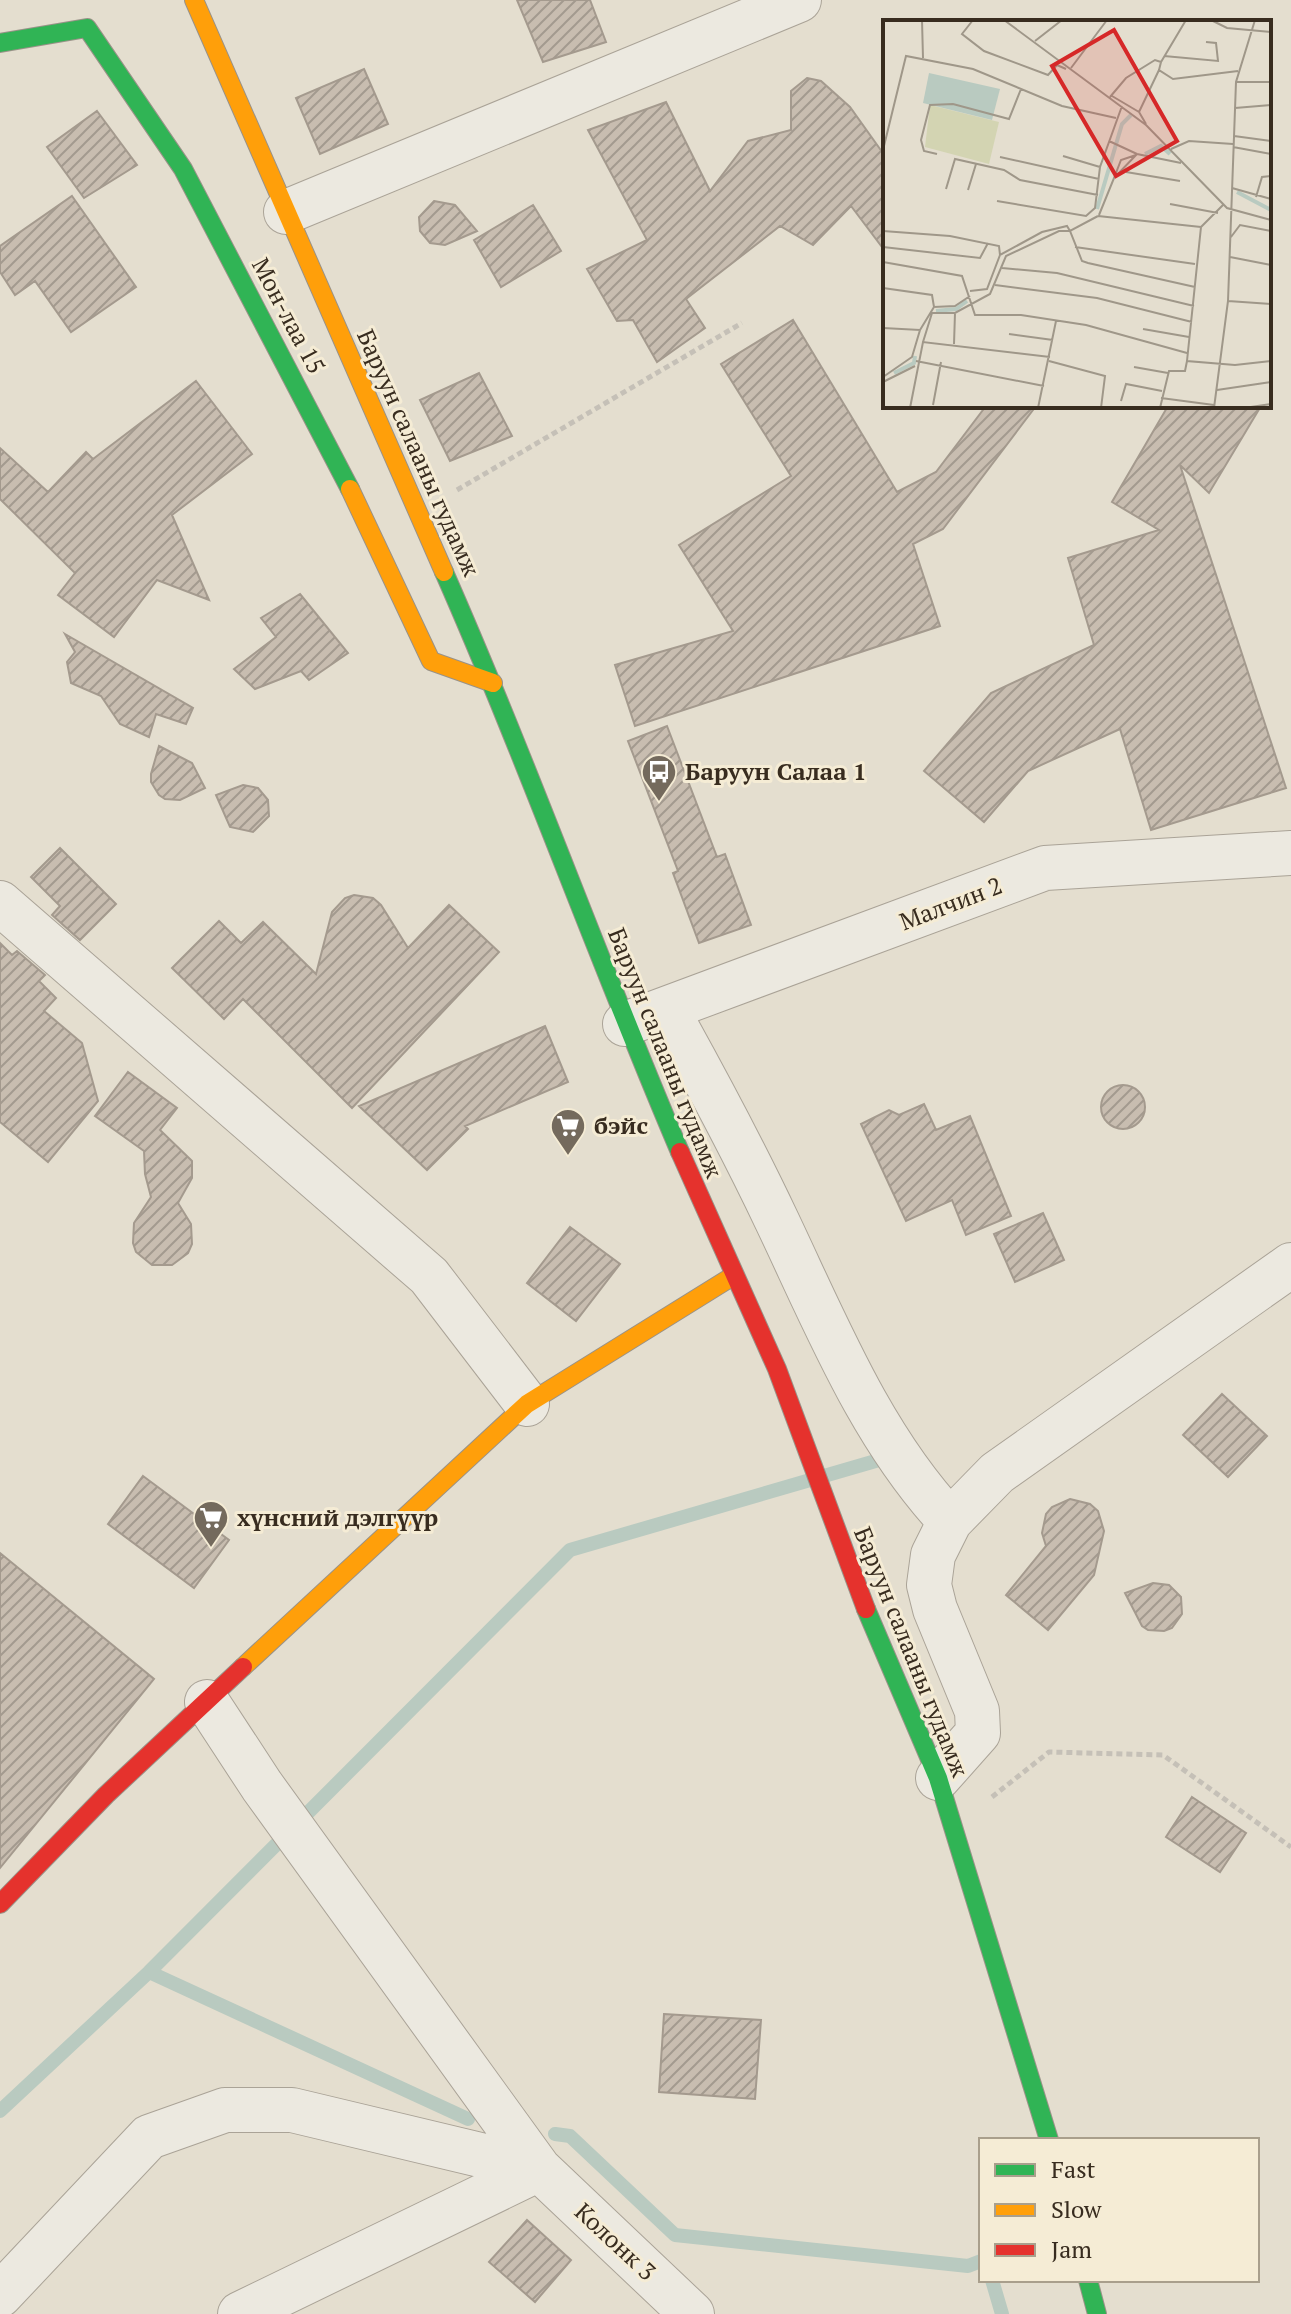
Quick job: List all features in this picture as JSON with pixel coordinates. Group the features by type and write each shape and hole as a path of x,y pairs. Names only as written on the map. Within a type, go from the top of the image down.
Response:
{"main road":[{"name":"Баруун салааны гудамж","path":"194,0 493,683 625,1024 733,1276 777,1369 854,1580 938,1778 1048,2138"},
{"name":"Мон-лаа 15","path":"0,43 87,28 183,169 328,444 431,661 493,683"},
{"path":"0,1904 106,1795 527,1404 733,1276"},
{"path":"1089,2282 1097,2314"}],"street":[{"path":"286,212 799,0"},
{"name":"Малчин 2","path":"625,1024 1045,868 1291,853"},
{"path":"0,903 429,1276 527,1404"},
{"path":"667,1010 740,1144 883,1433 915,1484 950,1521"},
{"path":"938,1778 978,1733 977,1711 935,1609 929,1585 933,1555 950,1521 997,1473 1291,1265"},
{"name":"Колонк 3","path":"207,1702 262,1786 539,2169 692,2314"},
{"path":"0,2295 149,2137 225,2110 292,2110 539,2169"},
{"path":"240,2314 539,2169"}],"path":[{"path":"418,512 742,323"},
{"path":"954,1827 1049,1752 1163,1755 1291,1847"}],"building":[{"path":"517,0 590,0 606,42 543,62"},
{"path":"364,69 388,124 320,154 296,98"},
{"path":"807,78 821,81 850,107 883,153 883,248 851,206 813,245 780,226 686,299 705,328 657,362 633,320 617,321 587,269 647,240 588,130 666,102 710,191 748,141 791,130 791,91"},
{"path":"97,111 137,165 84,198 47,147"},
{"path":"72,196 136,287 71,332 35,281 15,295 0,272 0,246"},
{"path":"434,201 455,205 477,231 445,245 430,243 420,231 419,217"},
{"path":"533,205 561,251 501,287 474,240"},
{"path":"793,320 897,492 936,472 984,408 1034,408 943,529 913,544 940,626 635,726 615,665 733,631 679,545 791,476 721,364"},
{"path":"479,373 512,436 450,461 420,400"},
{"path":"196,381 252,454 172,515 209,600 157,580 114,637 58,595 75,573 0,499 0,448 48,492 86,452 93,459"},
{"path":"1167,408 1260,408 1209,493 1180,465 1286,788 1151,830 1120,729 1028,771 984,822 924,771 991,693 1094,645 1068,558 1159,530 1112,502"},
{"path":"300,594 348,653 309,680 301,671 255,689 234,669 276,637 261,618"},
{"path":"65,634 193,708 186,724 156,714 149,737 120,724 101,696 71,683 67,662 75,652"},
{"path":"667,726 717,857 725,854 751,925 699,943 673,873 678,871 628,741"},
{"path":"159,746 192,763 205,788 180,800 165,799 159,795 151,782 151,774"},
{"path":"243,785 258,788 268,800 269,816 253,832 230,827 216,795"},
{"path":"60,848 116,904 80,940 52,915 60,906 31,877"},
{"path":"354,895 373,898 381,905 408,948 449,905 499,952 352,1108 243,999 224,1019 172,968 219,921 241,943 263,922 316,974 332,912 345,898"},
{"path":"0,943 12,955 17,951 45,975 39,981 56,998 44,1011 82,1043 98,1101 48,1162 0,1122"},
{"path":"545,1026 568,1082 465,1126 468,1129 427,1170 359,1106"},
{"path":"128,1072 177,1108 160,1130 192,1161 192,1178 178,1203 191,1224 192,1244 188,1253 172,1265 152,1265 136,1252 133,1243 134,1223 151,1197 145,1174 144,1151 95,1116"},
{"path":"1123,1085 1138,1092 1145,1107 1138,1122 1123,1129 1108,1122 1101,1107 1108,1092"},
{"path":"924,1104 936,1130 970,1116 1011,1216 966,1235 952,1200 906,1221 861,1124 889,1110 899,1115"},
{"path":"1043,1213 1064,1260 1015,1282 994,1234"},
{"path":"570,1227 620,1264 576,1321 527,1283"},
{"path":"1222,1394 1267,1436 1228,1477 1183,1435"},
{"path":"143,1476 229,1540 194,1588 108,1524"},
{"path":"1070,1499 1090,1504 1098,1511 1104,1531 1094,1575 1048,1630 1006,1595 1046,1546 1042,1533 1046,1514 1052,1507"},
{"path":"0,1553 154,1679 0,1868"},
{"path":"1153,1583 1169,1585 1181,1597 1182,1614 1172,1628 1164,1631 1148,1630 1142,1626 1125,1593"},
{"path":"1192,1797 1246,1833 1220,1872 1166,1837"},
{"path":"664,2014 761,2020 755,2099 659,2092"},
{"path":"527,2220 571,2260 535,2302 489,2262"}],"waterway":[{"path":"0,2111 149,1972 570,1550 879,1460"},
{"path":"149,1972 468,2119"},
{"path":"555,2134 570,2136 675,2235 968,2266 979,2262"},
{"path":"993,2282 1002,2314"}],"traffic: fast":[{"path":"0,43 87,28 183,169 350,489"},
{"path":"444,572 680,1152"},
{"path":"866,1609 938,1778 1048,2138"},
{"path":"1089,2282 1097,2314"}],"traffic: slow":[{"path":"194,0 444,572"},
{"path":"350,489 431,661 493,683"},
{"path":"243,1667 527,1404 733,1276"}],"traffic: jam":[{"path":"680,1152 777,1369 866,1609"},
{"path":"0,1904 106,1795 243,1667"}],"place":[{"name":"Баруун Салаа 1","path":"659,803"},
{"name":"бэйс","path":"568,1157"},
{"name":"хүнсний дэлгүүр","path":"211,1549"}]}
